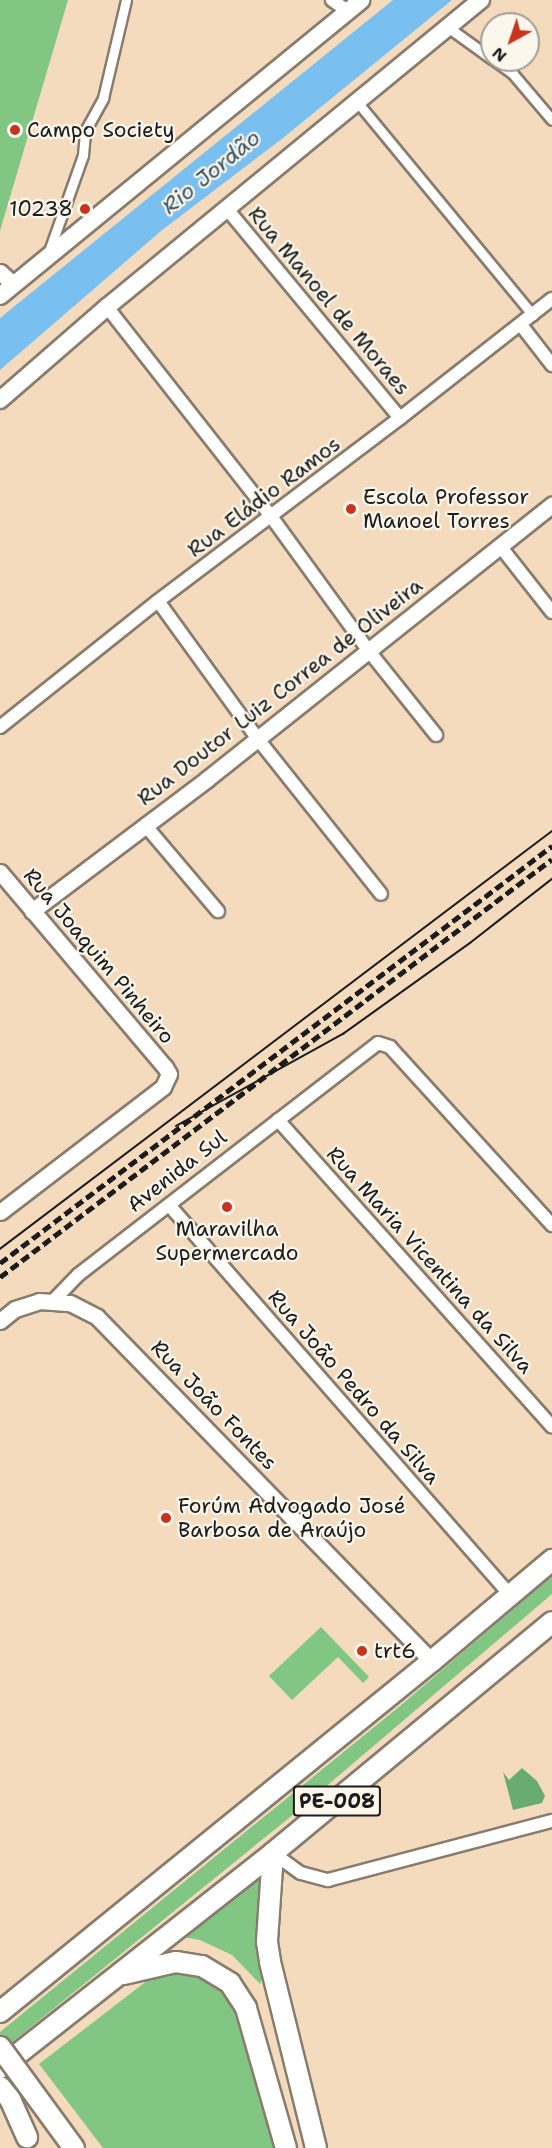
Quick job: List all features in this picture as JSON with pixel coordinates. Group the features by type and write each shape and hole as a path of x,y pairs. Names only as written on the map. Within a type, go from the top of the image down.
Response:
{"main road":[{"path":"0,400 107,307 481,0"},
{"path":"0,296 354,5"},
{"name":"PE-008","path":"0,2012 432,1661 552,1560"},
{"name":"PE-008","path":"0,2068 273,1853 552,1622"},
{"path":"273,1853 267,1942 316,2148"},
{"path":"119,1975 176,1962 202,1966 230,1983 246,2008 286,2148"},
{"path":"0,1991 33,1985"},
{"path":"0,2047 72,2148"},
{"path":"0,2068 72,2148"},
{"path":"0,2087 10,2098 31,2143"},
{"path":"0,2107 31,2143"}],"street":[{"path":"46,257 83,155 85,131 103,98 126,0"},
{"path":"332,0 354,5"},
{"path":"449,28 480,50"},
{"path":"510,72 552,120"},
{"path":"358,103 533,315"},
{"name":"Rua Manoel de Moraes","path":"227,209 400,418"},
{"path":"0,272 13,284"},
{"name":"Rua Eládio Ramos","path":"0,727 158,601 400,418 552,299"},
{"path":"107,307 270,515 368,650 436,735"},
{"path":"521,325 552,365"},
{"name":"Rua Doutor Luiz Correa de Oliveira","path":"32,910 257,738 552,505"},
{"path":"501,546 552,612"},
{"path":"158,601 257,738 381,894"},
{"path":"145,825 218,911"},
{"name":"Rua Joaquim Pinheiro","path":"0,872 169,1074 163,1087 0,1212"},
{"name":"Avenida Sul","path":"53,1301 78,1275 378,1043 390,1047 552,1225"},
{"name":"Rua Maria Vicentina da Silva","path":"278,1120 552,1426"},
{"name":"Rua João Pedro da Silva","path":"169,1205 510,1596"},
{"path":"0,1321 15,1309 39,1301 53,1301"},
{"name":"Rua João Fontes","path":"53,1301 80,1306 105,1323 432,1661"},
{"path":"273,1853 301,1872 328,1880 552,1821"}],"green space":[{"path":"0,0 68,0 0,231"},
{"path":"552,1576 552,1594 289,1818 0,2052 0,2032 400,1706"},
{"path":"321,1627 369,1677 363,1683 338,1657 292,1700 269,1676"},
{"path":"522,1768 537,1781 545,1796 542,1803 513,1810 503,1772 509,1780"},
{"path":"267,1863 264,1974 260,1984 232,1955 200,1940 177,1936"},
{"path":"166,1973 192,1975 219,1988 241,2017 277,2148 103,2148 39,2064 148,1980"}],"water":[{"name":"Rio Jordão","path":"393,0 452,0 283,138 161,231 0,370 0,318"}],"tram line":[{"path":"0,1249 552,831"},
{"path":"176,1126 343,1034 470,943 552,879"}],"railway":[{"path":"0,1263 552,846"},
{"path":"0,1277 552,859"}],"place":[{"name":"Campo Society","path":"15,130"},
{"name":"10238","path":"85,209"},
{"name":"Escola Professor Manoel Torres","path":"351,509"},
{"name":"Maravilha Supermercado","path":"227,1207"},
{"name":"Forúm Advogado José Barbosa de Araújo","path":"166,1518"},
{"name":"trt6","path":"362,1651"}]}
